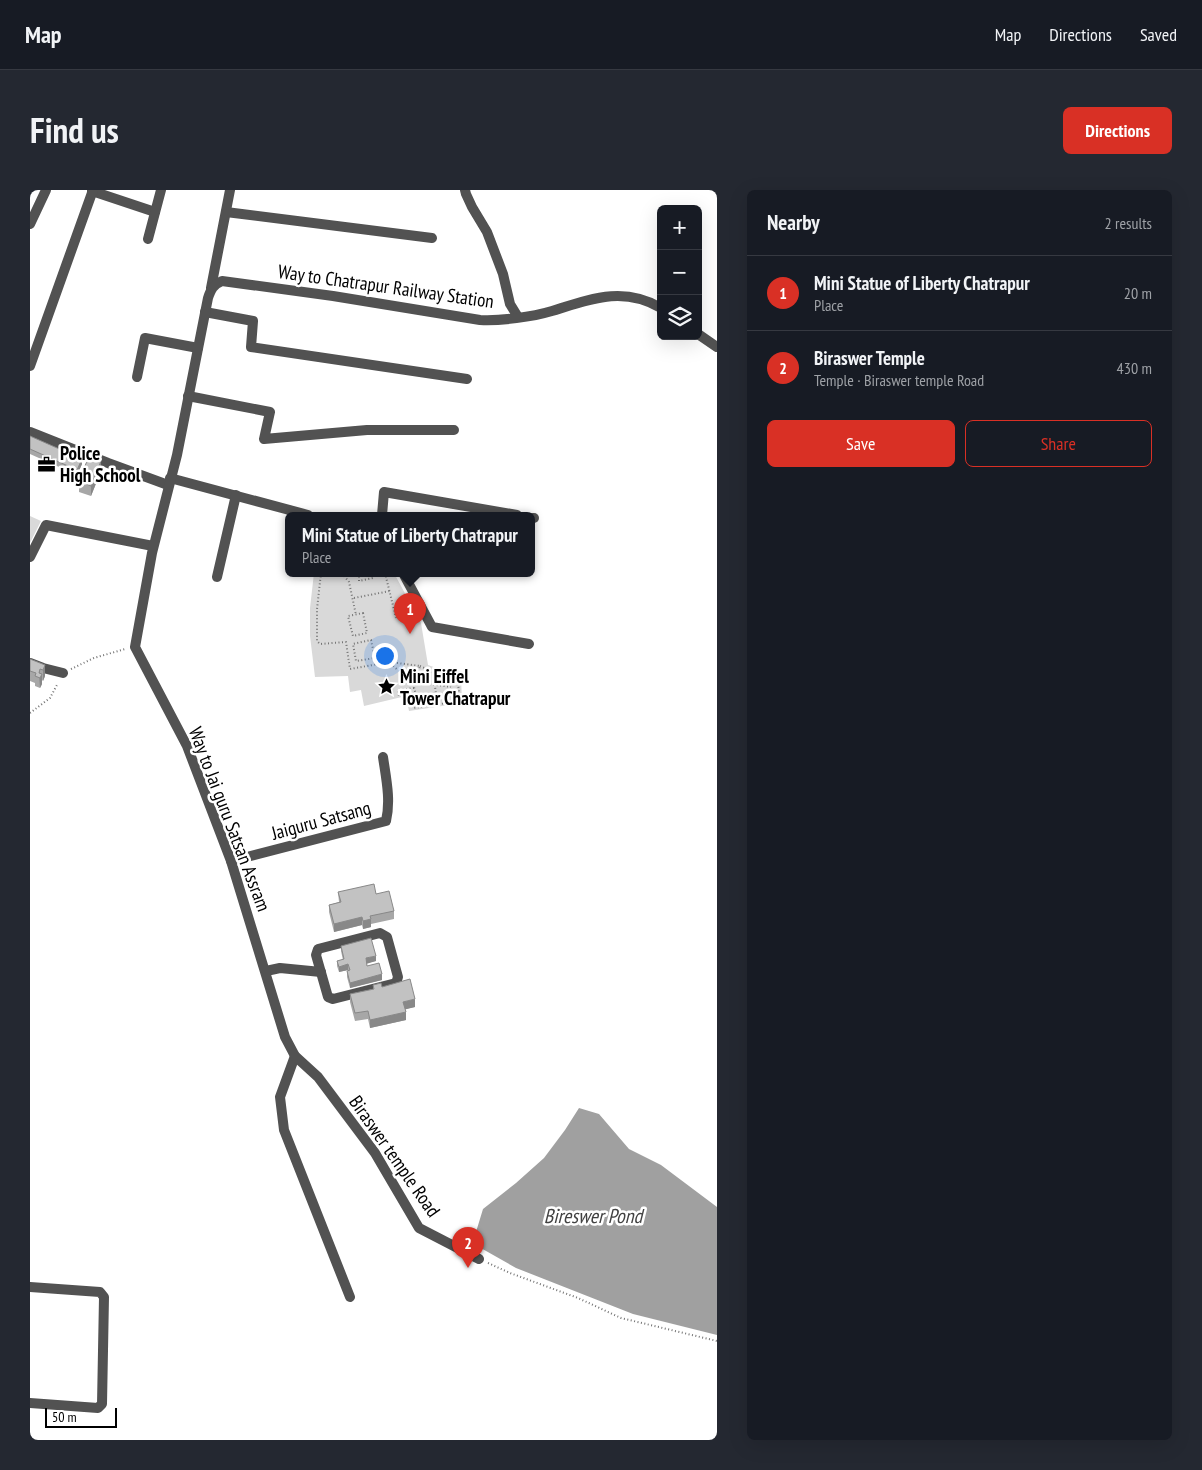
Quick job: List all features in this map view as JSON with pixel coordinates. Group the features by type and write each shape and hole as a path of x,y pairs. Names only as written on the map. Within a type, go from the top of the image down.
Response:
{"street":[{"path":"30,224 46,190"},
{"path":"148,239 161,190"},
{"path":"135,647 153,546 177,455 230,190"},
{"path":"466,190 472,206 487,232 503,274 510,304 518,317"},
{"path":"30,366 92,191 155,212"},
{"path":"226,212 432,238"},
{"name":"Way to Chatrapur Railway Station","path":"211,288 222,281 494,321 552,311 570,304 610,295 633,297 657,306"},
{"path":"205,312 253,321 251,347 467,379"},
{"path":"702,337 717,347"},
{"path":"137,377 145,338 198,348"},
{"path":"188,396 270,412 264,439 367,430 454,430"},
{"path":"30,432 108,463 169,481 236,495 297,512"},
{"path":"382,512 384,492 500,512"},
{"path":"217,577 236,495"},
{"path":"30,557 46,525 153,546"},
{"path":"405,577 432,628 529,644"},
{"name":"Way to Jai guru Satsan Assram","path":"135,647 187,746 231,861 285,1037 295,1056"},
{"path":"30,663 63,673"},
{"name":"Jaiguru Satsang","path":"231,861 386,821 388,790 382,757"},
{"path":"380,933 388,936 398,977 396,983 333,999 328,997 321,972 316,955 318,949 380,933"},
{"path":"266,971 280,968 321,972"},
{"path":"295,1056 280,1097 284,1130 350,1297"},
{"name":"Biraswer temple Road","path":"295,1056 318,1077 375,1153 419,1228 479,1259"},
{"path":"30,1287 100,1292 104,1296 102,1404 98,1408 30,1403"}],"path":[{"path":"321,577 317,609 317,641 320,644 346,642 350,669 390,662 420,666 458,683 460,701 413,708 410,694 399,696 398,690 414,688"},
{"path":"345,577 349,582 354,598 356,614"},
{"path":"359,577 359,581 373,578"},
{"path":"387,577 396,618"},
{"path":"354,598 390,591"},
{"path":"363,613 367,633 352,636 348,616 356,614 363,613"},
{"path":"375,658 371,640 353,644 356,662 375,658 381,659 383,663"},
{"path":"30,713 50,698 63,673 94,658 135,647"},
{"path":"390,662 415,682 450,687"},
{"path":"420,666 414,688 418,705 425,701 438,703 435,686"},
{"path":"479,1259 510,1273 578,1298 622,1318 717,1341"}],"shaded area":[{"path":"30,516 41,521 30,543"},
{"path":"314,577 396,577 421,623 428,665 461,677 462,703 409,711 406,696 364,706 361,690 350,692 348,676 315,677 310,636 310,608"}],"water":[{"name":"Bireswer Pond","path":"579,1108 599,1114 629,1149 661,1165 717,1207 717,1335 633,1314 516,1268 479,1247 476,1232 483,1209 544,1158"}],"building":[{"path":"30,436 82,459 77,470 30,449"},
{"path":"89,456 101,461 91,486 79,481"},
{"path":"30,659 45,665 43,670 40,669 39,673 42,674 40,678 35,676 36,673 30,671"},
{"path":"374,884 376,894 389,891 394,911 370,916 371,919 363,921 362,917 334,924 329,905 341,902 338,892"},
{"path":"371,938 376,956 366,958 367,966 379,963 382,974 350,983 347,971 350,970 348,964 339,967 337,961 344,959 341,946"},
{"path":"410,979 415,999 403,1002 406,1012 370,1020 368,1011 355,1013 350,994 374,989 373,985 381,983 382,987"}],"place":[{"name":"Police High School","path":"46,464"},
{"name":"Mini Statue of Liberty Chatrapur","path":"410,634"},
{"name":"Mini Eiffel Tower Chatrapur","path":"386,687"},
{"name":"Biraswer Temple","path":"468,1268"}]}
